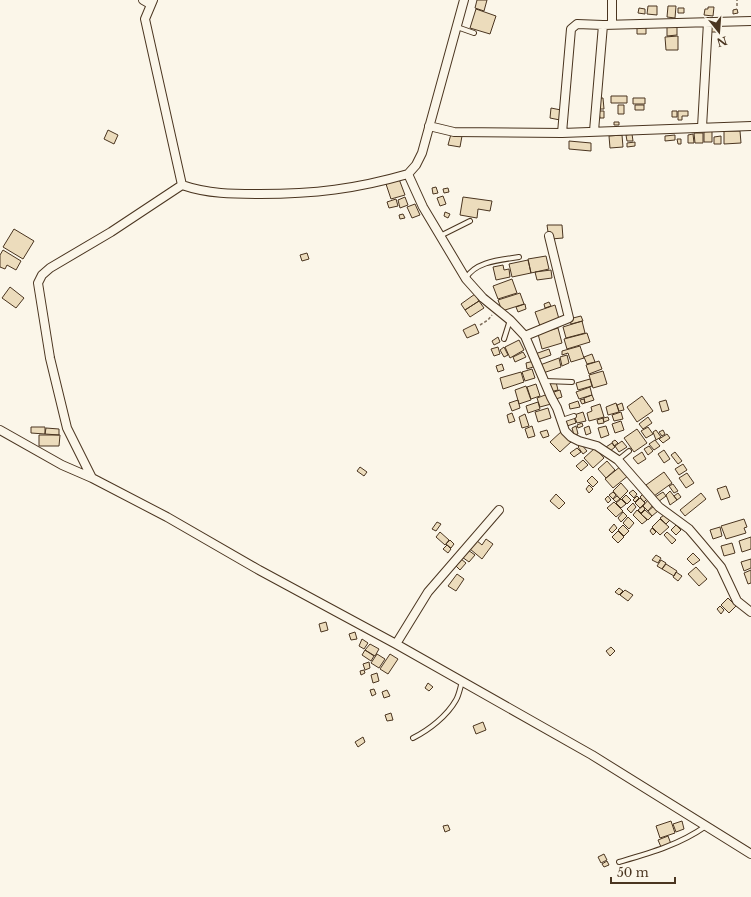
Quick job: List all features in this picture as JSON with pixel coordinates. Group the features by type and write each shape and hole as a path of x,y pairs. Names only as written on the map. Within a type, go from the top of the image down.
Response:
{"street":[{"path":"143,0 151,2 145,19 182,185"},
{"path":"182,185 196,190 226,194 280,194 331,191 373,184 408,174 416,165 422,153 464,0"},
{"path":"594,132 607,25 612,0"},
{"path":"562,133 571,29 577,24 607,25 751,21"},
{"path":"702,127 708,22"},
{"path":"429,126 454,132 562,133 751,126"},
{"path":"408,174 423,207 466,279 483,298 510,320 526,336 565,432 571,438 597,446 618,460 660,507 689,529 721,567 737,601 751,612"},
{"path":"92,478 67,428 50,358 38,283 42,275 50,268 117,229 182,185"},
{"path":"526,336 569,318 549,236"},
{"path":"0,430 62,465 92,478 167,517 258,570 396,644 592,755 751,854"},
{"path":"396,644 428,592 499,510"}],"lane":[{"path":"457,27 474,33"},
{"path":"440,236 470,221"},
{"path":"466,279 470,272 476,267 492,262 519,257"},
{"path":"504,339 510,320"},
{"path":"544,381 572,382"},
{"path":"561,420 574,416"},
{"path":"618,460 629,451"},
{"path":"413,738 424,733 446,713 457,700 462,682"},
{"path":"619,862 665,849 694,835 706,826"}],"path":[{"path":"736,6 737,0"},
{"path":"480,325 488,320 495,308"}],"building":[{"path":"477,0 487,0 484,11 475,8"},
{"path":"648,6 657,6 657,15 647,14"},
{"path":"668,6 676,6 675,18 667,17"},
{"path":"708,7 714,7 713,16 704,15 705,9 708,9"},
{"path":"639,8 645,9 645,14 638,13"},
{"path":"678,8 684,8 684,13 678,13"},
{"path":"476,9 496,16 490,34 470,28"},
{"path":"737,9 738,13 733,14 733,10"},
{"path":"667,26 677,26 677,35 667,36"},
{"path":"712,26 718,27 718,32 711,32"},
{"path":"637,27 646,27 646,34 637,34"},
{"path":"678,36 678,50 666,50 665,37"},
{"path":"611,96 627,96 627,103 611,103"},
{"path":"599,98 603,98 604,109 599,109"},
{"path":"633,98 645,98 645,104 633,104"},
{"path":"618,105 624,105 624,114 618,114"},
{"path":"635,105 644,105 644,110 635,110"},
{"path":"551,108 561,110 560,120 550,118"},
{"path":"599,111 604,111 604,118 600,118"},
{"path":"672,111 677,111 677,117 672,117"},
{"path":"678,111 688,111 688,116 682,116 682,120 678,120"},
{"path":"614,122 619,122 619,125 614,125"},
{"path":"108,130 118,135 114,144 104,139"},
{"path":"704,131 712,131 712,142 704,142"},
{"path":"724,131 740,131 741,143 724,144"},
{"path":"694,133 703,133 703,143 695,143"},
{"path":"451,134 462,136 460,147 448,145"},
{"path":"632,134 633,141 627,141 626,135"},
{"path":"693,134 694,143 688,143 688,135"},
{"path":"622,135 623,147 610,148 609,136"},
{"path":"675,135 675,140 665,141 665,136"},
{"path":"721,136 721,144 714,144 714,137"},
{"path":"677,139 681,139 681,144 678,144"},
{"path":"569,141 591,143 591,151 569,149"},
{"path":"635,142 635,146 627,147 627,143"},
{"path":"399,179 405,195 391,199 386,184"},
{"path":"436,187 438,193 433,194 432,188"},
{"path":"448,188 449,192 444,193 443,189"},
{"path":"443,196 446,204 440,206 437,198"},
{"path":"405,197 408,205 400,208 398,200"},
{"path":"463,197 492,201 490,211 478,209 477,218 460,215"},
{"path":"396,199 398,206 389,208 387,202"},
{"path":"415,204 420,215 412,218 407,207"},
{"path":"445,212 450,214 448,218 444,216"},
{"path":"403,214 405,218 400,219 399,215"},
{"path":"547,225 562,225 563,238 551,239 551,232 548,232"},
{"path":"14,229 34,241 23,259 3,247"},
{"path":"3,250 21,261 16,270 7,265 5,269 0,267 0,255"},
{"path":"307,253 309,259 302,261 300,255"},
{"path":"546,256 549,269 531,273 528,259"},
{"path":"528,260 531,273 512,277 509,264"},
{"path":"503,265 504,270 509,269 510,277 496,280 493,267"},
{"path":"551,270 552,278 537,280 535,272"},
{"path":"512,279 517,293 498,299 493,286"},
{"path":"10,287 24,298 16,308 2,298"},
{"path":"520,293 524,304 502,311 498,300"},
{"path":"475,294 479,301 465,310 461,304"},
{"path":"479,301 484,308 470,317 465,310"},
{"path":"549,302 551,306 545,308 544,304"},
{"path":"525,304 526,309 518,312 516,307"},
{"path":"555,305 559,319 540,326 535,312"},
{"path":"581,316 583,321 571,324 569,319"},
{"path":"582,321 585,333 566,338 563,327"},
{"path":"475,324 479,333 467,338 463,330"},
{"path":"558,328 562,343 542,349 538,334"},
{"path":"587,333 590,342 567,349 564,339"},
{"path":"498,337 500,342 494,345 492,341"},
{"path":"519,340 524,350 510,358 505,347"},
{"path":"580,346 584,358 571,362 568,353 562,355 562,351"},
{"path":"498,347 500,354 494,356 491,349"},
{"path":"504,347 508,355 504,357 500,350"},
{"path":"549,349 551,355 537,360 535,354"},
{"path":"523,352 526,357 515,362 513,357"},
{"path":"592,354 595,362 587,364 584,357"},
{"path":"567,355 569,363 562,366 560,357"},
{"path":"559,358 561,367 543,373 540,365"},
{"path":"534,361 536,366 527,369 526,363"},
{"path":"599,361 602,369 589,374 586,365"},
{"path":"502,364 504,370 498,372 496,366"},
{"path":"532,369 535,378 525,381 522,372"},
{"path":"603,371 607,384 593,388 589,375"},
{"path":"521,372 524,382 503,389 500,378"},
{"path":"590,379 592,386 578,390 576,383"},
{"path":"556,382 558,390 550,392 548,384"},
{"path":"536,384 540,396 531,399 527,387"},
{"path":"526,386 531,400 519,404 515,390"},
{"path":"590,387 592,395 579,399 576,392"},
{"path":"560,390 562,397 553,400 551,393"},
{"path":"548,394 551,404 540,407 537,398"},
{"path":"592,395 594,400 585,403 584,398"},
{"path":"642,396 653,411 637,422 627,407"},
{"path":"584,399 585,403 582,404 580,400"},
{"path":"518,400 520,408 512,411 509,403"},
{"path":"666,400 669,410 662,412 659,402"},
{"path":"578,401 580,407 570,409 569,404"},
{"path":"538,402 540,409 528,413 526,406"},
{"path":"616,403 619,412 608,415 606,407"},
{"path":"622,403 624,410 619,411 617,405"},
{"path":"600,404 604,417 589,421 587,413 592,411 591,407"},
{"path":"548,408 551,418 538,422 535,412"},
{"path":"583,412 586,421 577,423 574,415"},
{"path":"621,412 623,419 614,421 612,415"},
{"path":"512,413 515,421 509,423 507,415"},
{"path":"525,414 529,426 522,428 519,417"},
{"path":"574,417 576,423 564,427 562,421"},
{"path":"608,417 609,420 604,422 603,418"},
{"path":"648,417 652,423 643,429 639,424"},
{"path":"603,418 604,423 598,424 597,420"},
{"path":"621,421 624,430 615,433 612,424"},
{"path":"582,423 583,426 578,428 577,425"},
{"path":"532,426 535,436 528,438 525,429"},
{"path":"576,426 578,434 574,435 572,428"},
{"path":"589,426 591,433 586,435 584,428"},
{"path":"606,426 609,435 601,438 598,428"},
{"path":"31,427 45,427 45,434 31,433"},
{"path":"648,427 653,434 646,438 641,431"},
{"path":"46,428 59,429 59,435 45,434"},
{"path":"637,429 647,443 634,452 624,438"},
{"path":"547,430 549,436 543,438 540,432"},
{"path":"656,430 661,437 656,440 653,432"},
{"path":"663,430 665,434 662,436 659,432"},
{"path":"562,431 572,441 560,452 550,442"},
{"path":"667,434 670,438 663,443 659,439"},
{"path":"39,435 60,435 59,446 39,446"},
{"path":"615,440 618,443 614,446 612,442"},
{"path":"655,440 660,446 654,450 649,444"},
{"path":"622,441 627,447 619,452 615,446"},
{"path":"612,443 615,447 609,452 606,447"},
{"path":"581,444 587,451 583,454 578,447"},
{"path":"649,446 653,451 648,455 644,449"},
{"path":"577,448 581,452 574,457 570,453"},
{"path":"595,448 604,458 593,468 584,458"},
{"path":"664,450 670,459 664,463 658,454"},
{"path":"642,452 646,459 638,464 633,458"},
{"path":"675,452 682,461 678,464 671,455"},
{"path":"583,460 588,465 581,471 576,466"},
{"path":"607,461 615,470 606,478 598,469"},
{"path":"683,464 687,470 679,475 675,469"},
{"path":"621,466 629,475 613,488 605,479"},
{"path":"360,467 367,472 364,476 357,471"},
{"path":"664,472 672,483 654,496 646,485"},
{"path":"687,473 694,483 686,488 679,478"},
{"path":"592,476 598,482 593,487 587,481"},
{"path":"621,483 628,491 620,499 613,491"},
{"path":"673,484 678,491 674,493 669,486"},
{"path":"589,485 593,489 589,493 586,489"},
{"path":"726,486 730,497 721,500 717,489"},
{"path":"633,490 637,494 634,498 629,493"},
{"path":"670,491 677,500 670,505 666,495"},
{"path":"613,492 616,495 613,499 609,495"},
{"path":"663,492 666,496 658,502 655,497"},
{"path":"644,493 648,498 644,502 640,497"},
{"path":"678,493 681,497 677,500 674,496"},
{"path":"701,493 706,499 685,516 680,510"},
{"path":"556,494 565,503 559,509 550,501"},
{"path":"626,495 631,500 627,504 622,499"},
{"path":"608,496 611,500 608,503 605,499"},
{"path":"617,496 620,499 616,502 613,499"},
{"path":"637,496 639,498 635,502 633,500"},
{"path":"640,498 645,503 640,508 635,503"},
{"path":"621,499 626,504 621,508 616,503"},
{"path":"648,500 653,505 648,511 643,506"},
{"path":"614,502 623,511 616,517 607,508"},
{"path":"633,503 636,507 631,513 627,509"},
{"path":"643,506 645,509 641,513 638,510"},
{"path":"654,506 658,511 652,516 648,511"},
{"path":"637,510 647,520 642,524 633,515"},
{"path":"645,510 652,516 648,520 641,514"},
{"path":"623,512 627,516 621,522 618,518"},
{"path":"664,515 670,520 666,524 660,518"},
{"path":"628,517 634,523 629,529 623,523"},
{"path":"660,519 669,527 660,535 652,527"},
{"path":"744,519 747,527 744,528 746,533 726,539 721,526"},
{"path":"437,522 441,524 436,531 432,529"},
{"path":"614,524 617,528 612,533 609,530"},
{"path":"623,525 629,531 624,536 618,530"},
{"path":"676,525 681,530 676,535 671,530"},
{"path":"720,527 722,536 713,539 710,530"},
{"path":"652,528 656,532 653,535 650,531"},
{"path":"618,531 624,537 618,543 612,537"},
{"path":"440,532 449,540 445,545 436,537"},
{"path":"667,532 676,540 672,544 664,535"},
{"path":"751,537 751,549 742,552 739,541"},
{"path":"486,539 493,544 482,559 470,549 476,540 482,545"},
{"path":"450,540 454,544 451,548 446,544"},
{"path":"732,543 735,553 724,556 721,546"},
{"path":"447,545 451,549 448,553 443,549"},
{"path":"468,550 475,555 469,562 462,557"},
{"path":"693,553 700,560 693,565 687,559"},
{"path":"656,555 661,558 658,563 652,560"},
{"path":"461,559 466,563 460,570 456,566"},
{"path":"751,559 751,568 744,571 741,562"},
{"path":"661,560 666,563 662,569 657,566"},
{"path":"666,564 677,571 674,576 662,569"},
{"path":"696,567 707,579 699,586 688,574"},
{"path":"751,570 751,583 748,584 744,573"},
{"path":"676,572 682,576 678,581 673,577"},
{"path":"457,574 464,579 456,591 448,586"},
{"path":"619,588 623,591 619,595 615,592"},
{"path":"625,590 633,595 628,601 620,595"},
{"path":"728,598 736,606 729,613 721,605"},
{"path":"720,606 724,610 721,614 717,609"},
{"path":"326,622 328,630 321,632 319,624"},
{"path":"355,632 357,639 351,640 349,634"},
{"path":"362,639 368,643 364,649 359,646"},
{"path":"370,644 379,649 375,656 365,650"},
{"path":"611,647 615,651 610,656 606,651"},
{"path":"365,650 374,656 371,661 362,655"},
{"path":"377,654 385,659 379,668 371,663"},
{"path":"390,654 398,659 388,674 380,669"},
{"path":"369,662 370,668 365,670 363,664"},
{"path":"364,670 365,673 361,675 360,671"},
{"path":"377,673 379,681 373,683 371,675"},
{"path":"428,683 433,687 429,691 425,688"},
{"path":"374,689 376,694 372,696 370,690"},
{"path":"387,690 390,696 384,698 382,692"},
{"path":"391,713 393,720 387,721 385,715"},
{"path":"483,722 486,730 476,734 473,726"},
{"path":"363,737 365,742 358,747 355,742"},
{"path":"671,821 675,833 660,838 656,826"},
{"path":"682,821 684,829 676,832 673,824"},
{"path":"448,825 450,830 445,832 443,826"},
{"path":"668,836 671,844 661,847 658,840"},
{"path":"604,854 607,860 601,863 598,857"},
{"path":"607,861 609,865 604,867 602,864"}]}
